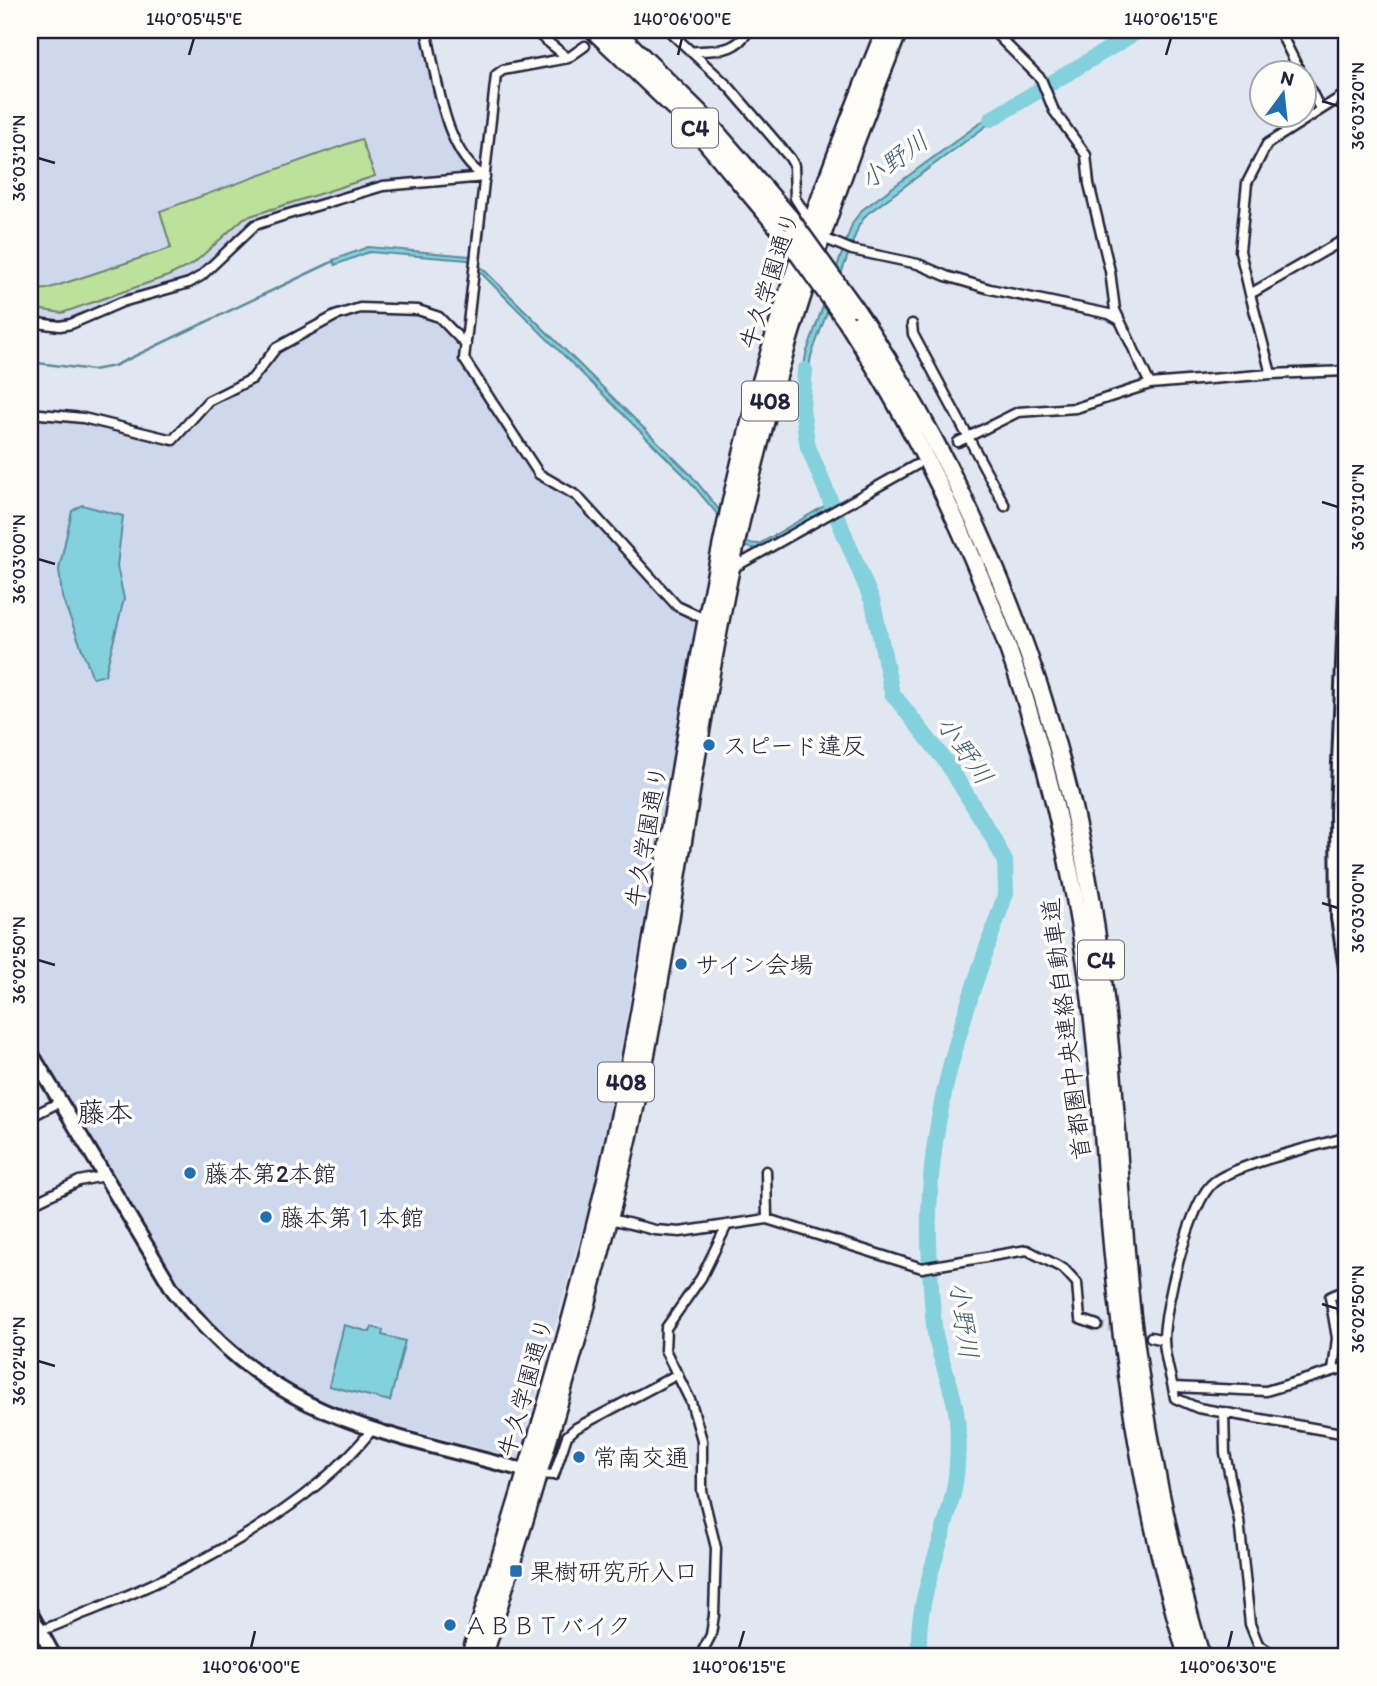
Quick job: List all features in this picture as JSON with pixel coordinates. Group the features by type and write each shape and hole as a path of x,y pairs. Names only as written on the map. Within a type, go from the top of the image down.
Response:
{"highway":[{"name":"首都圏中央連絡自動車道","path":"593,30 691,124 786,237 847,322 895,398 957,519 1009,644 1045,762 1084,948 1119,1314 1131,1410 1161,1567 1187,1656"},
{"name":"首都圏中央連絡自動車道","path":"615,30 700,113 790,218 854,306 906,388 944,458 989,555 1023,639 1061,761 1099,947 1142,1396 1175,1565 1201,1656"},
{"name":"牛久学園通り","path":"531,1472 611,1219 640,1086 745,443 779,319 810,222 885,30"},
{"name":"牛久学園通り","path":"480,1655 531,1472 611,1155 714,622 730,569 775,381 820,236 899,30"}],"street":[{"path":"426,30 452,138 463,158 485,177"},
{"path":"533,30 568,58"},
{"path":"668,30 729,87 790,158 794,165 794,198 820,236 842,247 918,264 946,276 990,289 1109,314 1118,319"},
{"path":"691,52 733,48 741,43 749,30"},
{"path":"992,30 1041,79 1054,111 1086,155 1089,184 1110,271 1118,319 1150,384"},
{"path":"1279,30 1295,60"},
{"path":"584,46 568,58 503,70 496,75 464,359 539,474 577,496 677,606 714,622"},
{"path":"1271,374 1240,251 1247,183 1267,144 1347,93"},
{"path":"1318,105 1320,109"},
{"path":"30,322 60,326 71,324 122,302 189,283 201,276 255,225 282,216 383,186 485,177"},
{"path":"1250,295 1347,238"},
{"path":"30,413 83,418 173,440 208,401 252,379 276,348 335,316 360,308 431,313 446,323 466,345"},
{"path":"912,324 913,334 1005,506"},
{"path":"958,442 1018,412 1076,408 1150,384 1347,371"},
{"path":"730,569 916,465"},
{"path":"1347,564 1337,839 1338,918 1347,974"},
{"path":"30,1051 173,1290 218,1340 256,1373 284,1392 330,1415 372,1430 531,1472 554,1475 567,1436 576,1428 678,1374"},
{"path":"30,1117 60,1102"},
{"path":"1347,1137 1258,1163 1214,1182 1195,1210 1179,1258 1164,1339 1175,1398 1198,1408 1347,1434"},
{"path":"766,1171 766,1219"},
{"path":"30,1205 79,1181 104,1176"},
{"path":"611,1219 655,1230 680,1232 766,1219 922,1268 1027,1250 1064,1269 1077,1283 1080,1319 1097,1325"},
{"path":"699,1656 711,1635 716,1548 702,1491 702,1440 691,1402 665,1350 666,1328 701,1278 727,1225"},
{"path":"1333,1371 1337,1338 1330,1297 1347,1289"},
{"path":"1151,1337 1164,1339"},
{"path":"1173,1387 1266,1391 1347,1367"},
{"path":"1224,1412 1225,1453 1239,1520 1250,1624 1258,1644 1275,1656"},
{"path":"34,1632 170,1576 256,1527 330,1473 372,1430"},
{"path":"30,1612 34,1632 54,1656"},
{"path":"480,1655 519,1656"}],"shaded area":[{"path":"30,30 423,30 449,139 469,169 466,175 371,185 268,216 248,226 206,267 189,278 135,293 64,321 31,318"},
{"path":"366,311 420,315 440,322 453,335 462,362 534,473 542,482 575,499 680,616 697,621 609,1115 587,1212 518,1458 374,1421 302,1394 238,1349 189,1298 30,1038 30,417 67,419 169,444 176,443 210,405 257,379 279,352 332,321"}],"green space":[{"path":"361,139 375,176 244,218 193,264 168,276 62,313 30,308 30,270 35,290 47,289 171,248 160,211"}],"water":[{"path":"1006,104 1009,109 867,214 859,225 811,356 805,392 800,392 806,354 853,222 862,210"},
{"path":"368,247 470,256 691,475 746,543 759,544 826,505 829,510 760,549 745,547 687,478 468,260 369,252 335,265 333,260"},
{"path":"82,505 123,516 117,566 124,599 105,675 93,678 62,597 59,569 72,511"},
{"path":"344,1325 370,1332 372,1327 383,1330 382,1335 405,1341 390,1401 329,1386"}],"waterway":[{"name":"小野川","path":"991,119 1140,30"},
{"path":"30,362 93,370 114,366 334,261"},
{"name":"小野川","path":"805,370 802,409 808,447 873,603 892,693 947,763 1005,861 1006,893 960,1030 938,1121 932,1167 929,1215 933,1317 937,1344 954,1401 958,1444 949,1512 922,1609 920,1656"}],"tunnel":[{"path":"923,461 958,442"},
{"path":"1097,1325 1122,1330"}],"place":[{"name":"スピード違反","path":"709,745"},
{"name":"サイン会場","path":"681,964"},
{"name":"藤本第2本館","path":"190,1173"},
{"name":"藤本第１本館","path":"266,1217"},
{"name":"常南交通","path":"579,1457"},
{"name":"果樹研究所入口","path":"516,1571"},
{"name":"ＡＢＢＴバイク","path":"450,1625"}],"district":[{"name":"藤本","path":"105,1112"}]}
